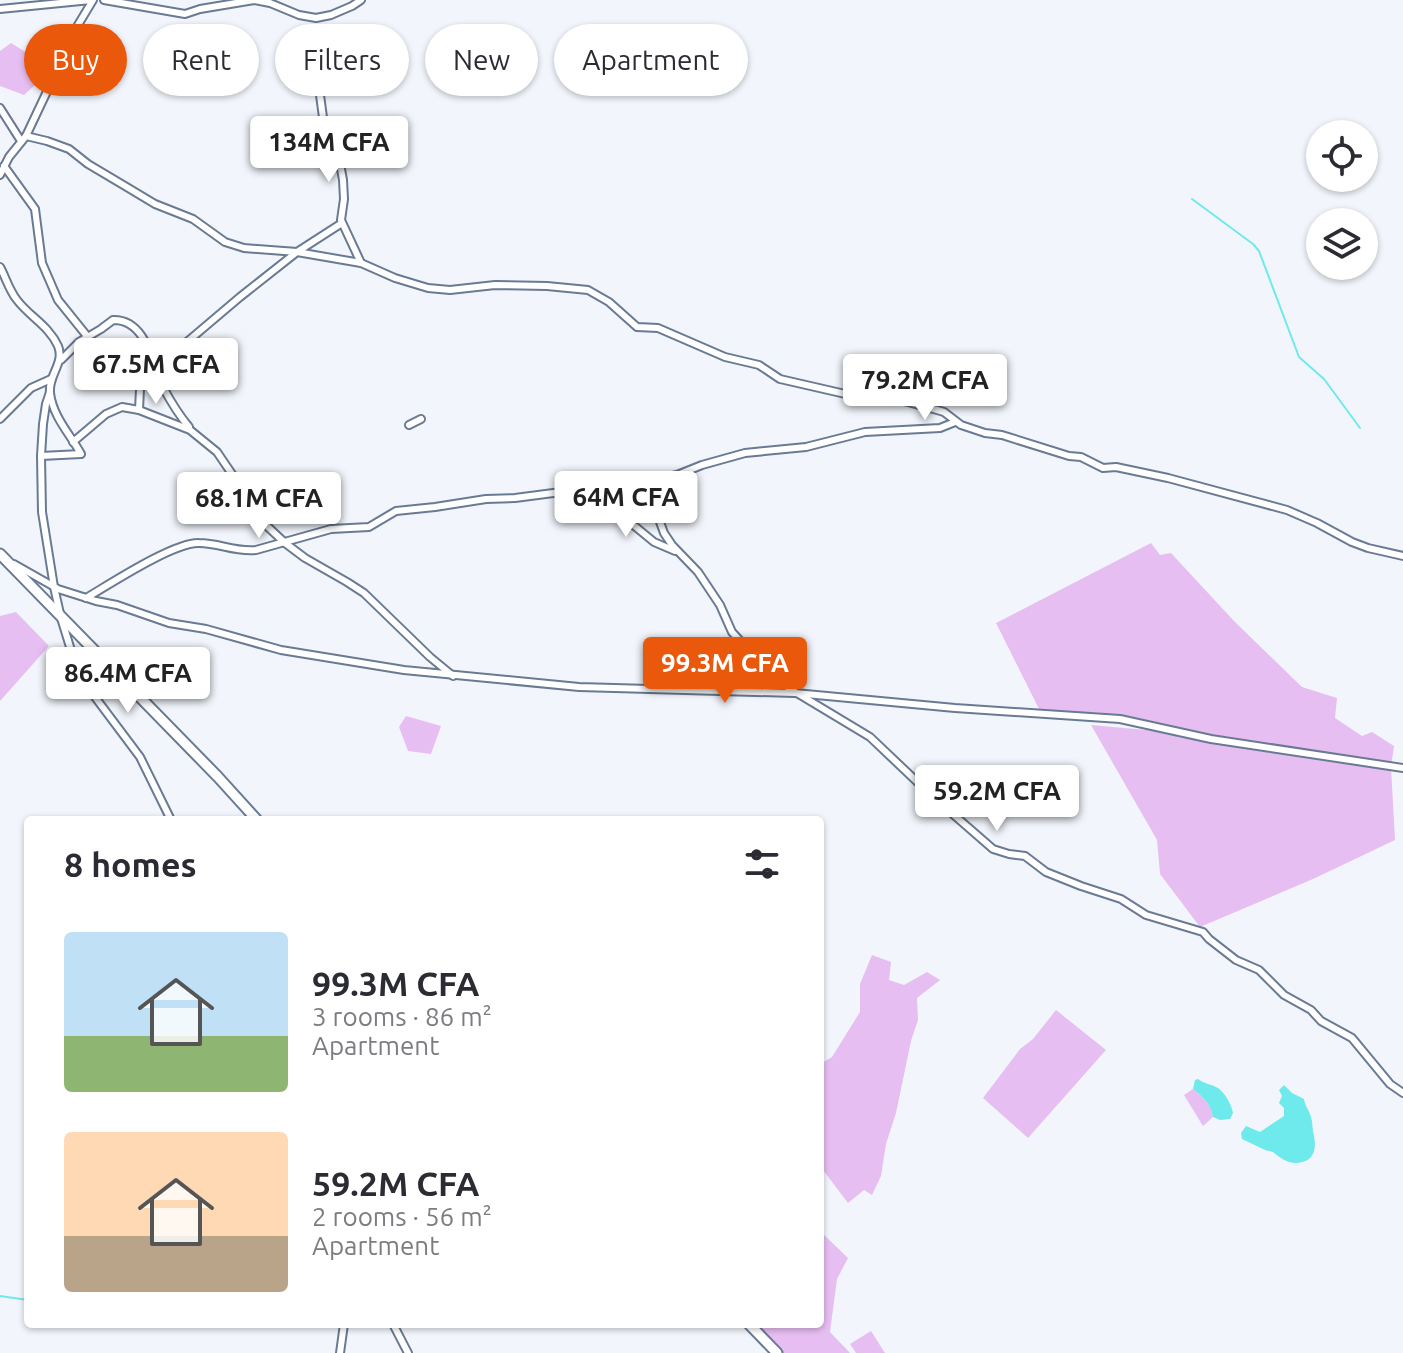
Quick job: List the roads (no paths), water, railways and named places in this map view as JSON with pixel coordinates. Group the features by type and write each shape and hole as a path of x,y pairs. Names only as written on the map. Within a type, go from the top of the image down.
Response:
{"main road":[{"path":"0,554 253,816"},
{"path":"753,1328 777,1353"}],"street":[{"path":"3,0 4,9 92,0"},
{"path":"0,175 9,157 24,139 69,40 92,0"},
{"path":"104,0 185,14 254,0 316,18 331,15 361,0"},
{"path":"320,96 326,140 342,173 342,223 361,263"},
{"path":"0,108 3,118 24,139 64,147 155,204 193,219 225,242 250,250 297,252 361,263 428,288 450,290 495,285 588,290 609,302 637,327 658,328 725,357 759,365 780,379 854,396 874,399 889,397 944,412 955,422 985,433 1081,457 1103,468 1116,467 1168,478 1287,510 1352,542 1403,556"},
{"path":"4,166 35,209 43,267 58,300 87,336"},
{"path":"142,375 297,252 342,223"},
{"path":"0,267 16,299 50,332 61,360"},
{"path":"169,816 140,757 89,689 70,647 54,587 42,512 41,456 51,379 61,360 87,336 113,320 120,319 133,327 150,350 170,400 190,430 217,452 268,527 285,543 364,593 453,676"},
{"path":"150,350 168,356"},
{"path":"139,410 142,375 150,350"},
{"path":"0,419 31,388 51,379"},
{"path":"41,456 81,454 59,421 50,392"},
{"path":"73,442 111,411 122,407 139,410 190,430"},
{"path":"409,425 421,419"},
{"path":"86,598 169,551 192,543 243,551 285,543 331,529 369,527 396,511 621,487 745,453 806,447 865,432 940,428 955,422"},
{"path":"662,478 660,522 672,545 698,572 720,605 732,632 777,681 870,737 993,849 1025,856 1046,872 1121,899 1146,915 1203,932 1236,960 1259,970 1296,1004 1311,1010 1321,1021 1352,1038 1390,1084 1403,1093"},
{"path":"592,491 654,542 679,553"},
{"path":"0,554 54,587 169,623 206,629 281,650 389,668 593,688 795,693 1120,719 1211,739 1403,768"},
{"path":"340,1353 343,1328"},
{"path":"395,1328 408,1353"}],"water":[{"path":"1198,1079 1223,1093 1233,1113 1230,1119 1213,1117 1206,1101 1193,1089"},
{"path":"1284,1085 1304,1099 1312,1119 1314,1151 1310,1158 1302,1162 1287,1161 1242,1139 1241,1133 1246,1126 1260,1132 1284,1116 1284,1108 1279,1103 1282,1096 1279,1090"}],"waterway":[{"path":"1192,199 1259,251 1299,357 1324,379 1360,428"},
{"path":"0,1296 24,1299"}]}
